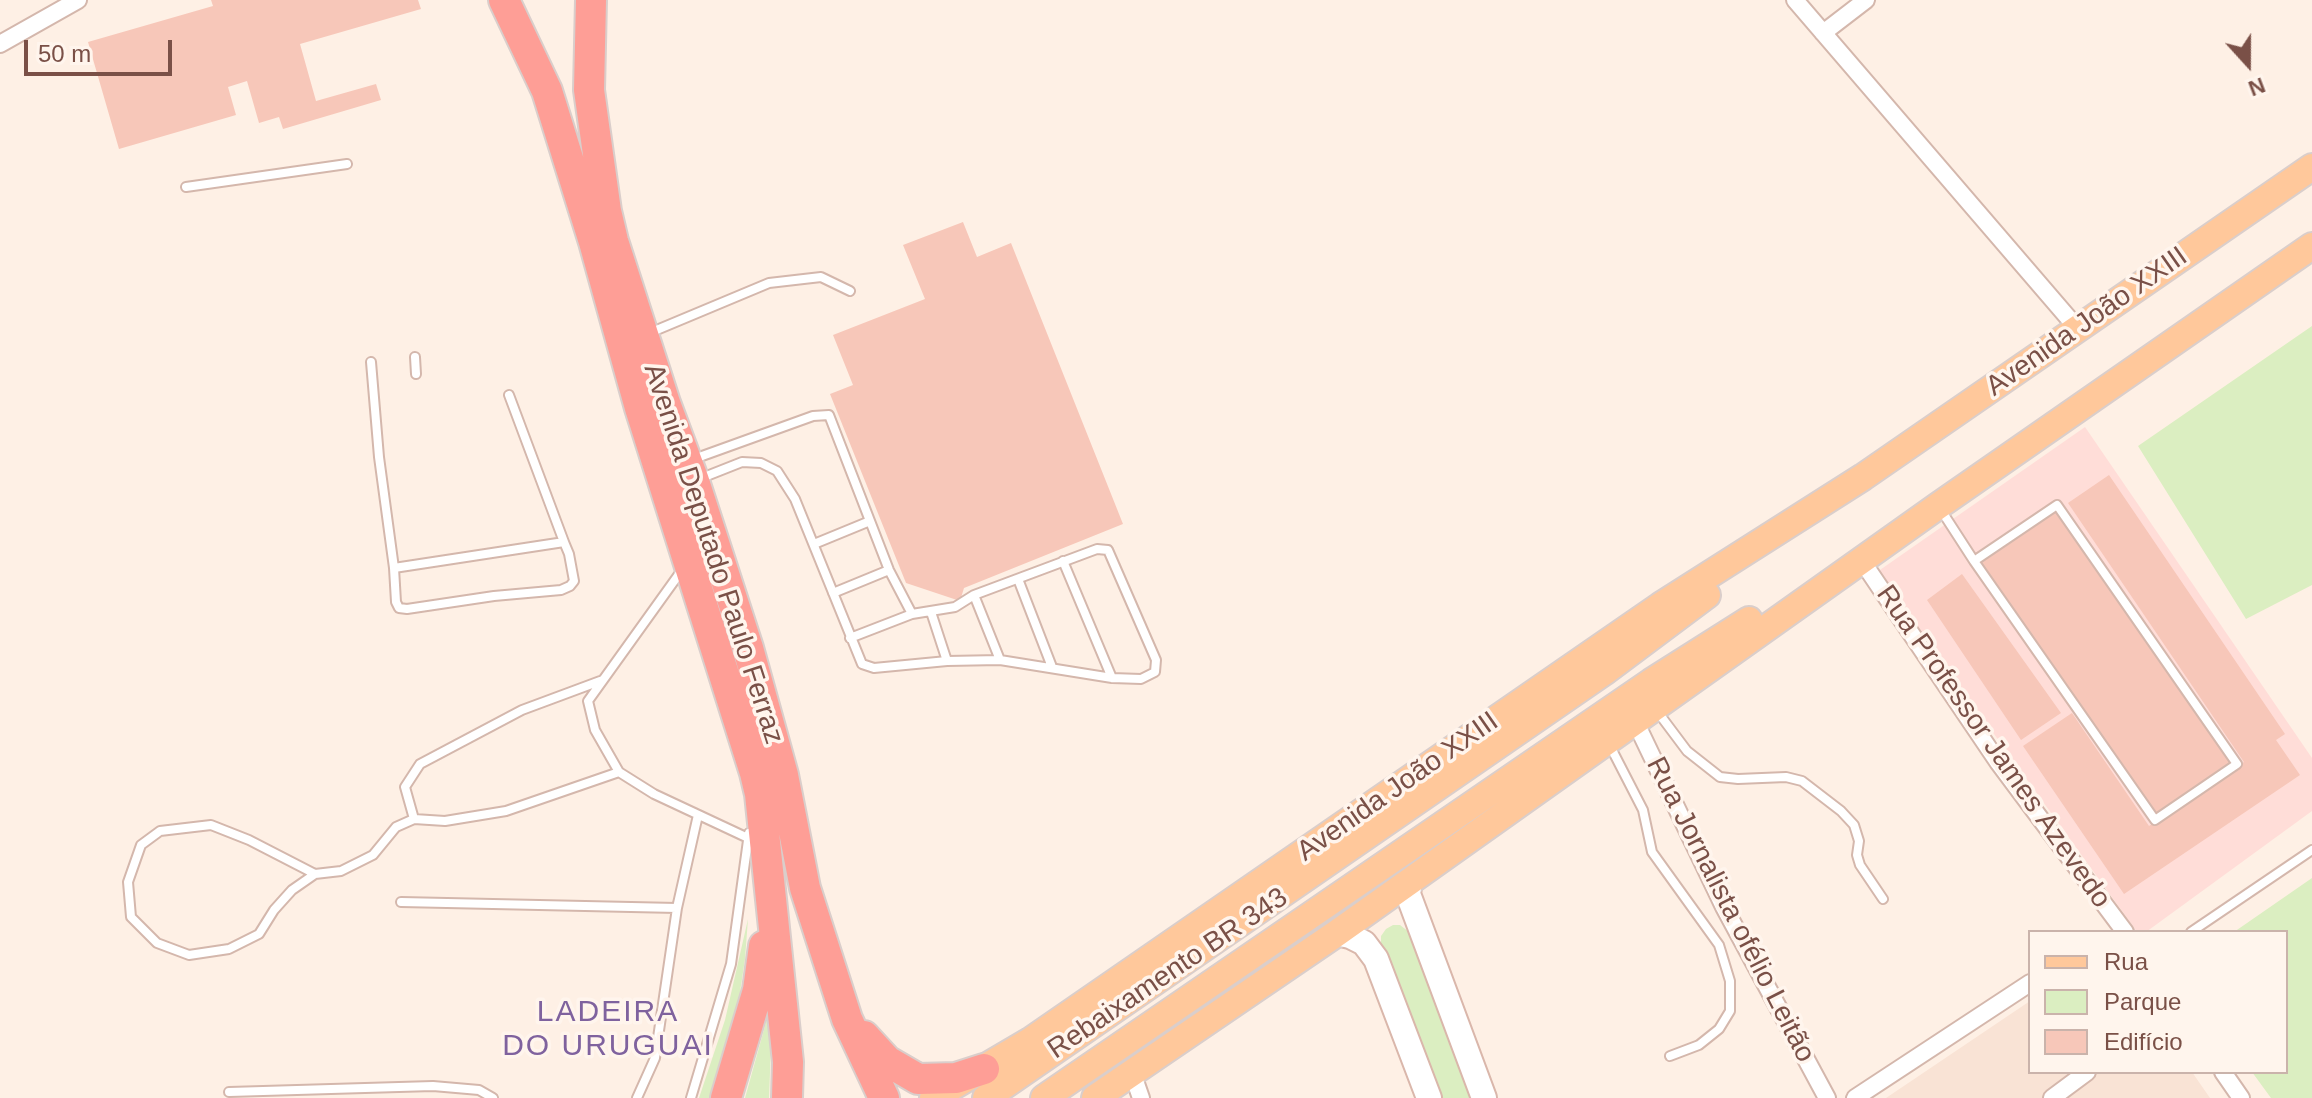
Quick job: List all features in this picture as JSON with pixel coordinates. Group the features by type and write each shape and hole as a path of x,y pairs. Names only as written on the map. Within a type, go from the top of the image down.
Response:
{"highway":[{"name":"Avenida Deputado Paulo Ferraz","path":"504,0 547,91 594,242 640,408 755,773 788,1062 787,1098"},
{"name":"Avenida Deputado Paulo Ferraz","path":"591,0 589,90 606,211 643,336 748,648 776,747 805,888 847,1019 884,1098"},
{"path":"805,888 853,1015 867,1040 887,1061 918,1079 956,1078 985,1084"},
{"path":"726,1098 758,990 771,900"}],"main road":[{"name":"Avenida João XXIII","path":"1349,849 1604,672 1863,477 2312,167"},
{"name":"Avenida João XXIII","path":"1095,1098 1337,933 1938,506 2312,246"},
{"name":"Avenida João XXIII","path":"1396,856 1651,682 1987,472"},
{"name":"Avenida João XXIII","path":"933,1098 985,1084 1030,1041 1660,606 1863,477"},
{"name":"Rebaixamento BR 343","path":"985,1084 1349,849"},
{"name":"Rebaixamento BR 343","path":"1044,1098 1396,856"}],"street":[{"path":"0,44 78,0"},
{"path":"1795,0 2077,328"},
{"path":"1823,33 1866,0"},
{"name":"Rua Professor James Azevedo","path":"1862,561 1998,762 2117,929"},
{"name":"Rua Jornalista ofélio Leitão","path":"1645,714 1724,907 1827,1098"},
{"path":"1410,881 1408,894 1484,1098"},
{"path":"1337,933 1364,943 1376,959 1429,1098"},
{"path":"1855,1098 2028,984"},
{"path":"1132,1072 1141,1098"},
{"path":"2052,1098 2084,1074"},
{"path":"2224,1074 2241,1098"}],"lane":[{"path":"186,187 347,164"},
{"path":"643,336 769,283 821,277 850,291"},
{"path":"415,357 416,374"},
{"path":"371,362 379,457 399,608 561,590 574,581 564,542 509,395"},
{"path":"690,472 813,416 829,415 889,570 912,614"},
{"path":"690,472 742,462 761,463 777,471 795,499 850,638 862,664 874,668 1000,660 1112,678 1141,679 1155,672 1156,660 1108,550 1097,549 1063,561 974,595 955,607 912,614 850,638"},
{"path":"1938,506 1974,561 2155,820 2237,764 2057,505 1974,561"},
{"path":"814,544 870,521"},
{"path":"394,568 564,542"},
{"path":"689,560 588,701 595,730 619,772 654,794 748,838"},
{"path":"1063,561 1112,678"},
{"path":"833,593 889,570"},
{"path":"1018,579 1052,667"},
{"path":"974,595 1000,660"},
{"path":"931,612 947,661"},
{"path":"414,819 405,787 420,764 522,710 601,680"},
{"path":"1645,714 1720,777 1786,777 1802,781 1841,811 1854,825 1859,841 1857,855 1860,865 1883,899"},
{"path":"1607,740 1643,810 1652,852 1719,945 1730,981 1730,1011 1719,1029 1699,1045 1670,1056"},
{"path":"315,874 249,840 211,825 160,831 141,845 128,882 131,917 157,943 189,955 229,949 259,934 274,910 292,890 315,874 341,871 373,855 396,827 414,819 445,821 506,811 619,772"},
{"name":"Avenida Deputado Paulo Ferraz","path":"751,812 755,773"},
{"path":"637,1098 655,1058 677,908 698,815"},
{"path":"691,1098 731,964 750,825"},
{"path":"2194,930 2312,850"},
{"path":"401,902 677,908"},
{"path":"229,1092 433,1086 479,1090 493,1098"}],"shaded area":[{"path":"2085,427 2312,758 2312,811 2149,930 2136,930 1877,572"},
{"path":"2028,1002 2028,1074 2193,1074 2210,1098 1886,1098"}],"green space":[{"path":"2312,326 2312,585 2246,619 2138,446"},
{"path":"2312,878 2312,1098 2271,1098 2253,1074 2288,1074 2288,930 2237,930"},
{"path":"748,919 736,1019 711,1098 699,1098 725,1020"},
{"path":"1393,925 1400,925 1409,932 1472,1098 1439,1098 1381,944 1381,936"},
{"path":"773,997 769,1098 745,1098"}],"building":[{"path":"211,0 418,0 421,9 300,44 316,101 376,84 381,100 283,129 279,117 259,123 247,81 228,87 236,115 119,149 88,42 213,6"},
{"path":"963,222 977,257 1011,243 1123,524 964,588 960,601 906,583 830,394 853,385 833,335 925,299 903,245"},
{"path":"2109,475 2285,734 2276,740 2300,775 2124,894 2023,746 2072,713 2149,826 2244,762 2068,503"},
{"path":"2056,508 2233,763 2156,816 1979,560"},
{"path":"1962,574 2061,713 2021,740 1927,600"}],"district":[{"name":"LADEIRA DO URUGUAI","path":"608,1030"}]}
